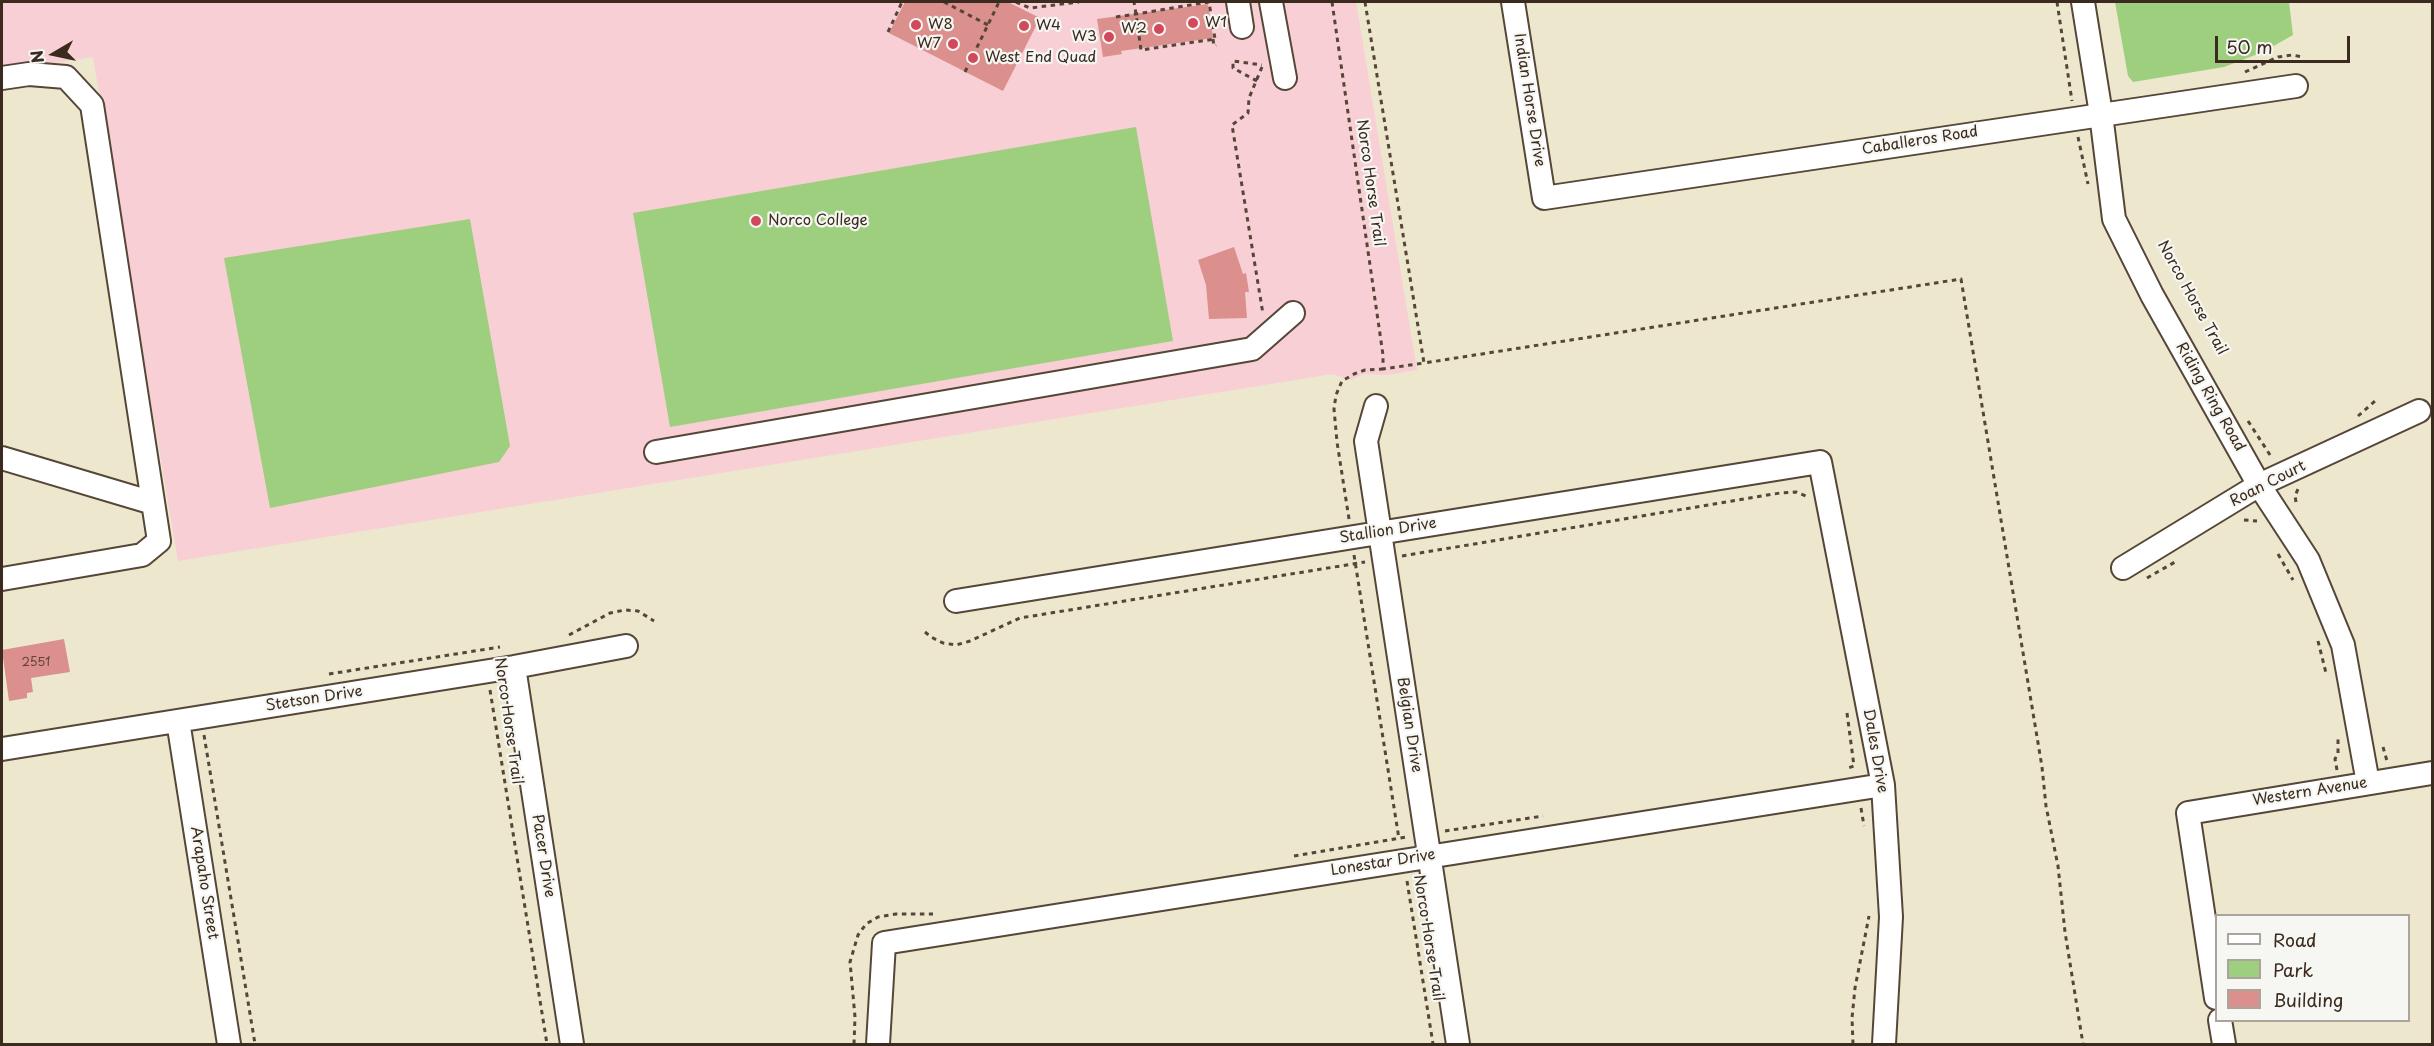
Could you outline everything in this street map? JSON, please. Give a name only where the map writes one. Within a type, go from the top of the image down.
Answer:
[{"type":"street","points":[[1238,2],[1242,27]]},
{"type":"street","points":[[1271,2],[1285,78]]},
{"type":"street","name":"Indian Horse Drive","points":[[1514,2],[1544,198]]},
{"type":"street","name":"Riding Ring Road","points":[[2083,2],[2101,114],[2114,219],[2152,295],[2259,485],[2308,560],[2343,645],[2368,783]]},
{"type":"street","points":[[2,78],[29,74],[66,77],[92,105],[159,541],[142,555],[2,579]]},
{"type":"street","name":"Caballeros Road","points":[[1544,198],[2296,86]]},
{"type":"street","points":[[656,452],[1252,349],[1293,313]]},
{"type":"street","name":"Belgian Drive","points":[[1376,406],[1366,441],[1458,1044]]},
{"type":"street","name":"Roan Court","points":[[2132,574],[2259,485],[2419,411]]},
{"type":"street","points":[[2,458],[153,503]]},
{"type":"street","name":"Stallion Drive","points":[[956,601],[1820,462]]},
{"type":"street","name":"Dales Drive","points":[[1820,462],[1883,785],[1891,916],[1884,1044]]},
{"type":"street","name":"Stetson Drive","points":[[2,749],[201,718],[511,656],[626,646]]},
{"type":"street","name":"Pacer Drive","points":[[511,656],[572,1044]]},
{"type":"street","name":"Arapaho Street","points":[[178,721],[229,1044]]},
{"type":"street","name":"Western Avenue","points":[[2215,985],[2188,813],[2433,772]]},
{"type":"street","name":"Lonestar Drive","points":[[878,1044],[884,943],[1428,855],[1883,785]]},
{"type":"street","points":[[2220,1022],[2224,1044]]},
{"type":"path","points":[[888,32],[902,2]]},
{"type":"path","points":[[944,2],[988,25]]},
{"type":"path","points":[[965,72],[999,2]]},
{"type":"path","points":[[1016,2],[1030,8],[1079,2]]},
{"type":"path","points":[[1134,2],[1141,50],[1213,39]]},
{"type":"path","points":[[1116,18],[1209,2],[1214,46],[1216,45]]},
{"type":"path","name":"Norco Horse Trail","points":[[1332,2],[1383,355],[1383,369]]},
{"type":"path","points":[[1257,81],[1233,68],[1233,61],[1262,67],[1257,81],[1249,98],[1248,113],[1232,125],[1267,337]]},
{"type":"path","name":"Norco Horse Trail","points":[[1424,363],[1365,370],[1353,374],[1342,381],[1336,395],[1334,409],[1350,537],[1433,1044]]},
{"type":"path","points":[[2351,422],[2375,401]]},
{"type":"path","points":[[2244,414],[2269,457],[2276,460]]},
{"type":"path","points":[[2241,521],[2256,519],[2260,525]]},
{"type":"path","points":[[2275,548],[2295,585]]},
{"type":"path","points":[[2132,574],[2152,577],[2178,559]]},
{"type":"path","points":[[566,637],[610,613],[625,610],[639,611],[654,621]]},
{"type":"path","points":[[2316,634],[2327,677]]},
{"type":"path","name":"Norco Horse Trail","points":[[324,675],[511,656]]},
{"type":"path","name":"Norco Horse Trail","points":[[487,660],[548,1044]]},
{"type":"path","points":[[201,718],[255,1044]]},
{"type":"path","points":[[2338,730],[2338,753],[2335,759],[2340,788]]},
{"type":"path","points":[[1858,788],[1865,833]]},
{"type":"path","points":[[1853,1044],[1852,1018],[1855,988],[1869,909]]},
{"type":"shaded area","name":"Norco College","points":[[2,2],[1356,2],[1417,370],[1387,375],[1364,374],[1351,380],[1332,374],[178,561],[93,57],[2,71]]},
{"type":"green space","points":[[2115,2],[2289,2],[2293,35],[2263,52],[2224,67],[2133,82],[2128,76]]},
{"type":"green space","points":[[1136,127],[1173,341],[670,427],[633,213]]},
{"type":"green space","points":[[470,219],[510,446],[499,462],[270,508],[224,258]]},
{"type":"building","points":[[905,2],[1008,2],[1040,18],[1003,91],[889,33]]},
{"type":"building","points":[[1208,4],[1213,38],[1121,51],[1122,54],[1103,57],[1097,19]]},
{"type":"building","points":[[1234,247],[1243,274],[1246,273],[1249,292],[1245,292],[1247,318],[1209,319],[1206,285],[1198,260]]},
{"type":"building","points":[[64,639],[70,672],[31,678],[33,692],[27,693],[27,698],[9,701],[2,650]]},
{"type":"place","name":"W1","points":[[1193,23]]},
{"type":"place","name":"W8","points":[[916,25]]},
{"type":"place","name":"W4","points":[[1024,26]]},
{"type":"place","name":"W2","points":[[1159,29]]},
{"type":"place","name":"W3","points":[[1109,37]]},
{"type":"place","name":"W7","points":[[953,44]]},
{"type":"place","name":"West End Quad","points":[[973,58]]},
{"type":"place","name":"Norco College","points":[[756,221]]}]
